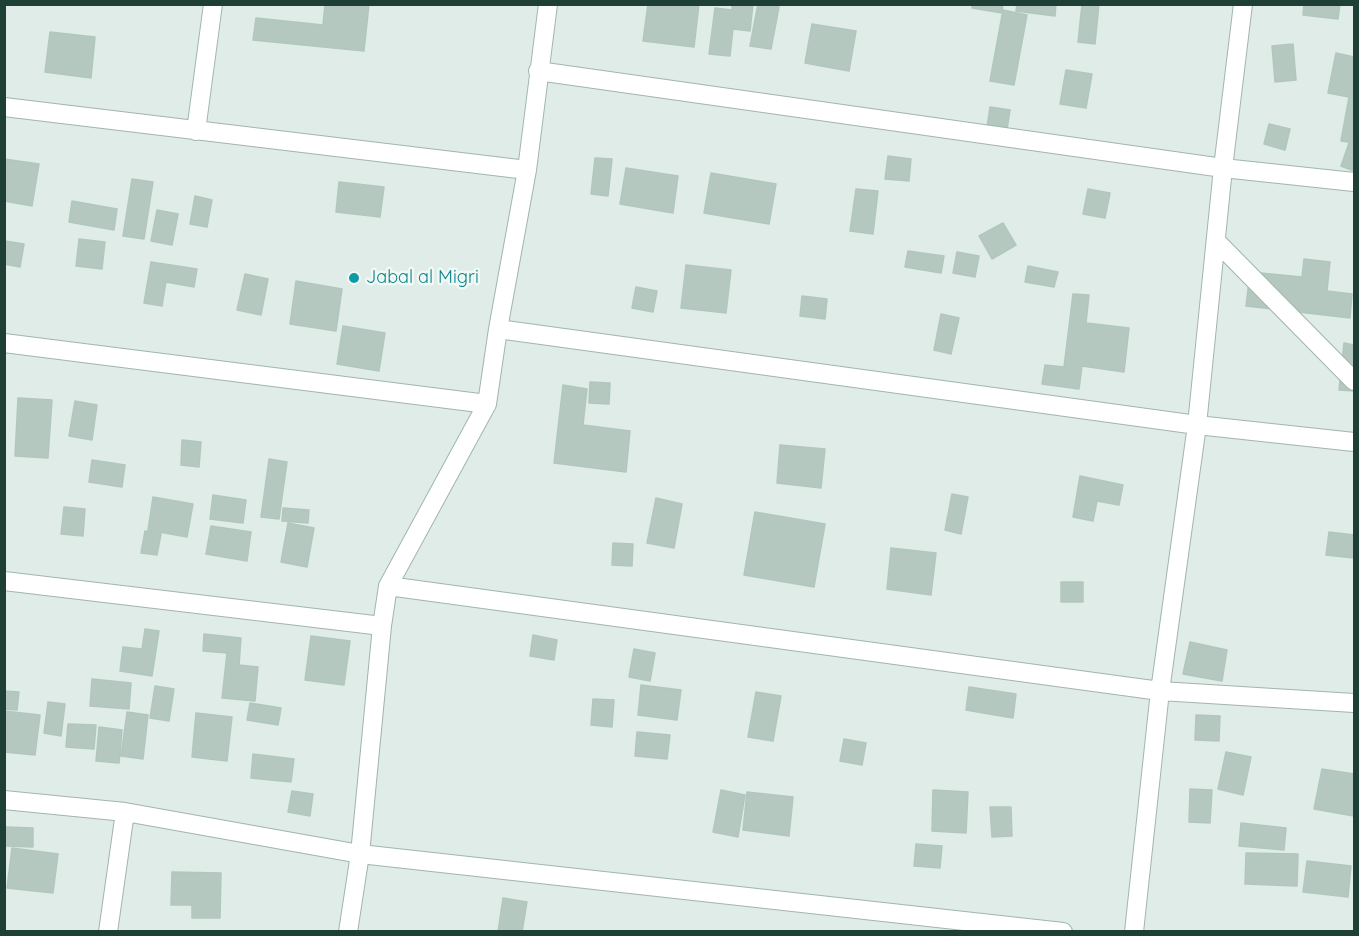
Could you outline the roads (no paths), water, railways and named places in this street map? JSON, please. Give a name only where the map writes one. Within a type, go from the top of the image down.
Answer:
[{"type":"street","points":[[196,131],[213,4]]},
{"type":"street","points":[[348,932],[360,854],[382,626],[388,586],[487,404],[527,170],[548,4]]},
{"type":"street","points":[[1134,932],[1160,691],[1197,426],[1223,168],[1243,4]]},
{"type":"street","points":[[538,71],[1223,168],[1354,182]]},
{"type":"street","points":[[4,107],[527,170]]},
{"type":"street","points":[[1216,241],[1354,381]]},
{"type":"street","points":[[498,329],[1197,426],[1354,442]]},
{"type":"street","points":[[4,343],[487,404]]},
{"type":"street","points":[[4,581],[382,626]]},
{"type":"street","points":[[388,586],[1160,691],[1354,703]]},
{"type":"street","points":[[4,800],[125,812],[360,854],[1063,932]]},
{"type":"street","points":[[108,932],[125,812]]},
{"type":"place","name":"Jabal al Migri","points":[[354,278]]}]
